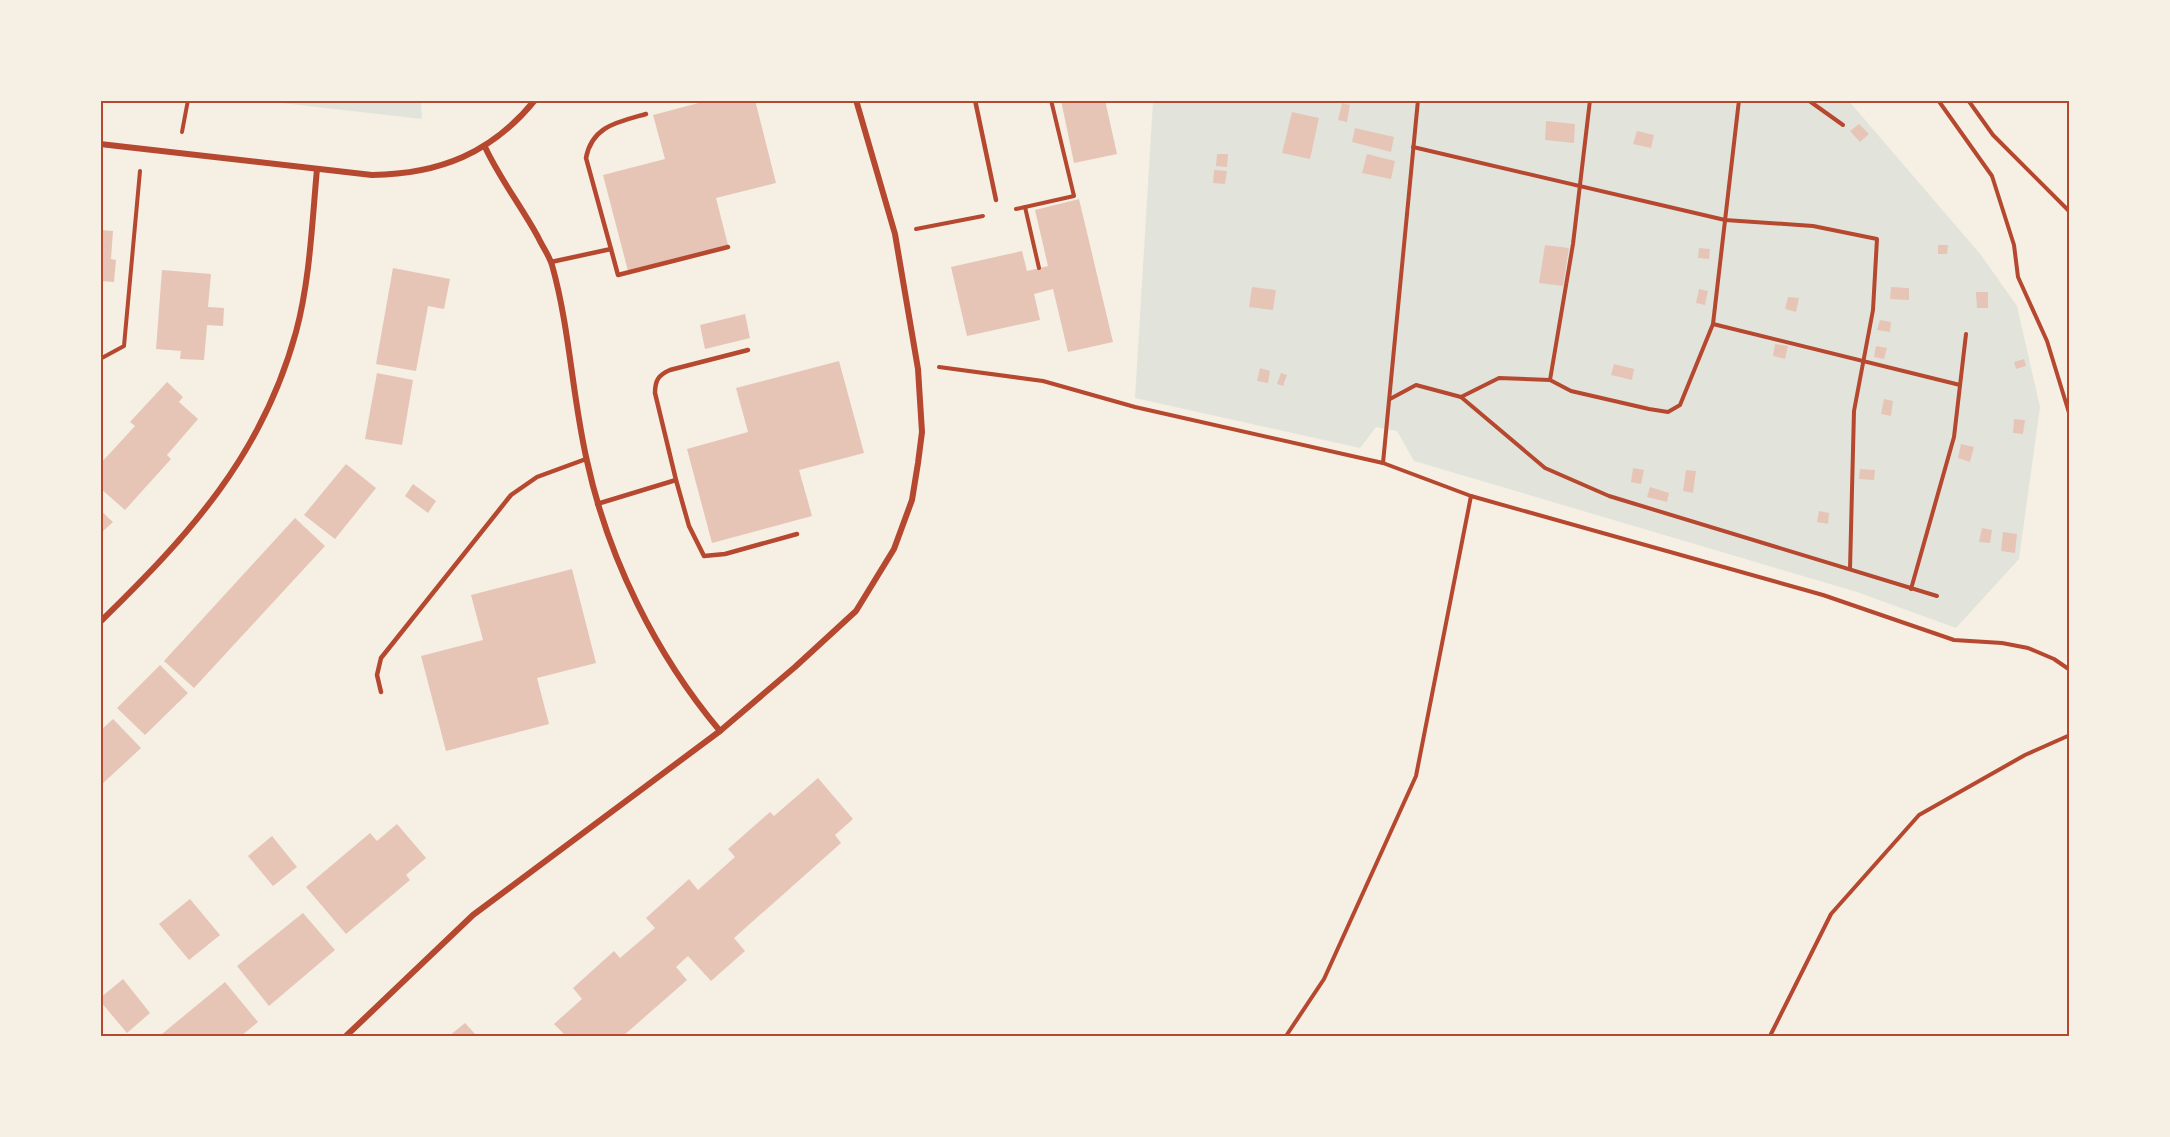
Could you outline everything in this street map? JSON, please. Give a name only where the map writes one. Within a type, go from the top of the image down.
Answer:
[{"type":"street","points":[[100,144],[142,147],[317,170],[401,175],[435,169],[485,147],[515,125],[536,100]]},
{"type":"street","points":[[346,1036],[473,915],[720,731],[795,667],[856,611],[894,549],[912,500],[918,463],[922,432],[918,369],[895,234],[856,100]]},
{"type":"street","points":[[485,147],[497,172],[522,208],[551,262],[586,459],[597,504],[618,560],[651,629],[678,677],[720,731]]},
{"type":"street","points":[[100,622],[148,575],[214,499],[251,444],[268,409],[296,330],[317,170]]},
{"type":"lane","points":[[975,100],[996,200]]},
{"type":"lane","points":[[646,114],[612,123],[600,130],[588,148],[586,158],[618,275],[728,247]]},
{"type":"lane","points":[[551,262],[611,249]]},
{"type":"lane","points":[[748,350],[670,370],[656,380],[655,393],[676,480],[689,526],[704,556],[725,555],[797,534]]},
{"type":"lane","points":[[381,692],[377,675],[381,658],[512,495],[537,477],[586,459]]},
{"type":"lane","points":[[597,504],[676,480]]},
{"type":"path","points":[[179,152],[188,100]]},
{"type":"path","points":[[1383,463],[1418,100]]},
{"type":"path","points":[[1550,380],[1573,244],[1590,100]]},
{"type":"path","points":[[1461,397],[1499,378],[1550,380],[1571,391],[1668,412],[1680,405],[1713,324],[1739,100]]},
{"type":"path","points":[[1808,100],[1843,125]]},
{"type":"path","points":[[1938,100],[1992,176],[2014,245],[2018,278],[2047,341],[2070,416]]},
{"type":"path","points":[[1968,100],[1993,135],[2070,212]]},
{"type":"path","points":[[100,359],[124,346],[142,147]]},
{"type":"path","points":[[1413,147],[1725,220],[1814,226],[1877,239],[1874,310],[1866,362],[1854,411],[1850,569]]},
{"type":"path","points":[[1024,207],[1039,268]]},
{"type":"path","points":[[1713,324],[1960,385]]},
{"type":"path","points":[[1911,589],[1954,437],[1966,334]]},
{"type":"path","points":[[918,369],[941,367],[1043,381],[1135,407],[1383,463],[1471,496],[1823,595],[1954,640],[2002,643],[2028,648],[2054,659],[2070,670]]},
{"type":"path","points":[[1390,399],[1416,385],[1461,397],[1545,468],[1609,496],[1937,596]]},
{"type":"path","points":[[1286,1036],[1324,979],[1416,776],[1471,496]]},
{"type":"path","points":[[1770,1036],[1831,914],[1919,815],[2025,755],[2070,735]]},
{"type":"shaded area","points":[[1848,100],[1981,255],[2017,306],[2040,407],[2019,559],[1956,628],[1857,592],[1414,461],[1397,431],[1376,427],[1360,448],[1135,398],[1153,101]]},
{"type":"shaded area","points":[[264,101],[421,101],[422,119]]},
{"type":"building","points":[[710,100],[755,100],[776,183],[716,198],[728,245],[628,271],[603,175],[665,159],[653,115]]},
{"type":"building","points":[[1061,100],[1105,100],[1117,154],[1074,163]]},
{"type":"building","points":[[1342,103],[1350,105],[1347,122],[1338,120]]},
{"type":"building","points":[[1292,112],[1319,118],[1310,159],[1282,153]]},
{"type":"building","points":[[1546,121],[1575,124],[1574,143],[1545,140]]},
{"type":"building","points":[[1859,124],[1869,134],[1860,142],[1850,131]]},
{"type":"building","points":[[1355,128],[1394,137],[1391,152],[1352,142]]},
{"type":"building","points":[[1637,131],[1654,135],[1651,148],[1633,144]]},
{"type":"building","points":[[1217,154],[1228,154],[1227,167],[1216,166]]},
{"type":"building","points":[[1367,154],[1395,161],[1391,179],[1362,173]]},
{"type":"building","points":[[1214,170],[1227,171],[1225,184],[1213,183]]},
{"type":"building","points":[[1079,199],[1113,342],[1068,352],[1053,289],[1034,294],[1040,320],[967,336],[951,267],[1022,251],[1027,271],[1048,266],[1035,210]]},
{"type":"building","points":[[100,230],[113,231],[111,259],[116,260],[114,282],[100,281]]},
{"type":"building","points":[[1545,245],[1569,248],[1563,286],[1539,283]]},
{"type":"building","points":[[1938,245],[1948,245],[1947,254],[1938,254]]},
{"type":"building","points":[[1699,248],[1710,249],[1709,259],[1698,258]]},
{"type":"building","points":[[393,268],[450,279],[444,309],[428,306],[416,371],[376,364]]},
{"type":"building","points":[[162,270],[211,274],[208,307],[224,308],[223,326],[207,325],[204,360],[180,359],[181,351],[156,349]]},
{"type":"building","points":[[1252,287],[1276,290],[1273,310],[1249,307]]},
{"type":"building","points":[[1891,287],[1909,288],[1909,300],[1890,299]]},
{"type":"building","points":[[1699,289],[1708,291],[1705,305],[1696,303]]},
{"type":"building","points":[[1976,292],[1988,292],[1988,308],[1977,308]]},
{"type":"building","points":[[1788,297],[1799,298],[1796,312],[1785,309]]},
{"type":"building","points":[[745,314],[750,338],[705,349],[700,325]]},
{"type":"building","points":[[1880,320],[1891,322],[1890,332],[1877,330]]},
{"type":"building","points":[[1775,344],[1788,346],[1785,359],[1773,356]]},
{"type":"building","points":[[1876,346],[1887,348],[1884,359],[1874,357]]},
{"type":"building","points":[[2024,359],[2026,366],[2016,369],[2014,362]]},
{"type":"building","points":[[839,361],[864,453],[799,470],[812,516],[712,543],[687,449],[748,432],[736,388]]},
{"type":"building","points":[[1614,364],[1634,369],[1632,380],[1611,375]]},
{"type":"building","points":[[1260,368],[1270,371],[1268,383],[1257,381]]},
{"type":"building","points":[[377,373],[413,380],[402,445],[365,439]]},
{"type":"building","points":[[1281,373],[1287,375],[1283,386],[1277,384]]},
{"type":"building","points":[[167,382],[183,397],[179,402],[198,419],[167,455],[171,459],[125,510],[100,488],[100,464],[135,426],[130,422]]},
{"type":"building","points":[[1884,399],[1893,401],[1891,416],[1881,414]]},
{"type":"building","points":[[2014,419],[2025,420],[2023,434],[2013,433]]},
{"type":"building","points":[[1961,444],[1974,447],[1970,462],[1958,458]]},
{"type":"building","points":[[346,464],[376,488],[335,539],[304,515]]},
{"type":"building","points":[[1633,468],[1644,470],[1641,484],[1631,482]]},
{"type":"building","points":[[1860,469],[1875,470],[1874,480],[1859,479]]},
{"type":"building","points":[[1686,470],[1696,471],[1693,493],[1683,491]]},
{"type":"building","points":[[413,484],[436,501],[428,513],[405,496]]},
{"type":"building","points":[[1650,487],[1669,493],[1667,502],[1647,497]]},
{"type":"building","points":[[100,510],[113,522],[100,534]]},
{"type":"building","points":[[1819,511],[1829,513],[1828,524],[1817,522]]},
{"type":"building","points":[[295,518],[325,546],[194,688],[164,661]]},
{"type":"building","points":[[1982,528],[1992,530],[1990,543],[1979,542]]},
{"type":"building","points":[[2003,532],[2017,534],[2015,553],[2001,551]]},
{"type":"building","points":[[572,569],[596,663],[537,678],[549,724],[446,751],[421,656],[483,640],[471,595]]},
{"type":"building","points":[[160,665],[188,693],[145,735],[117,708]]},
{"type":"building","points":[[113,719],[141,748],[100,786],[100,731]]},
{"type":"building","points":[[818,778],[853,819],[835,835],[841,843],[734,938],[745,951],[711,981],[688,956],[676,967],[687,980],[623,1036],[566,1036],[554,1024],[582,999],[573,988],[614,951],[620,958],[655,928],[646,918],[689,879],[698,890],[735,857],[728,849],[770,812],[774,816]]},
{"type":"building","points":[[397,824],[426,858],[406,875],[410,880],[346,934],[306,887],[370,833],[377,841]]},
{"type":"building","points":[[272,836],[297,867],[273,886],[248,856]]},
{"type":"building","points":[[190,899],[220,935],[189,960],[159,924]]},
{"type":"building","points":[[303,913],[335,950],[269,1006],[237,966]]},
{"type":"building","points":[[123,979],[150,1013],[127,1033],[100,1001],[100,998]]},
{"type":"building","points":[[225,982],[258,1022],[241,1036],[164,1036],[162,1034]]},
{"type":"building","points":[[465,1023],[477,1036],[449,1036]]}]
